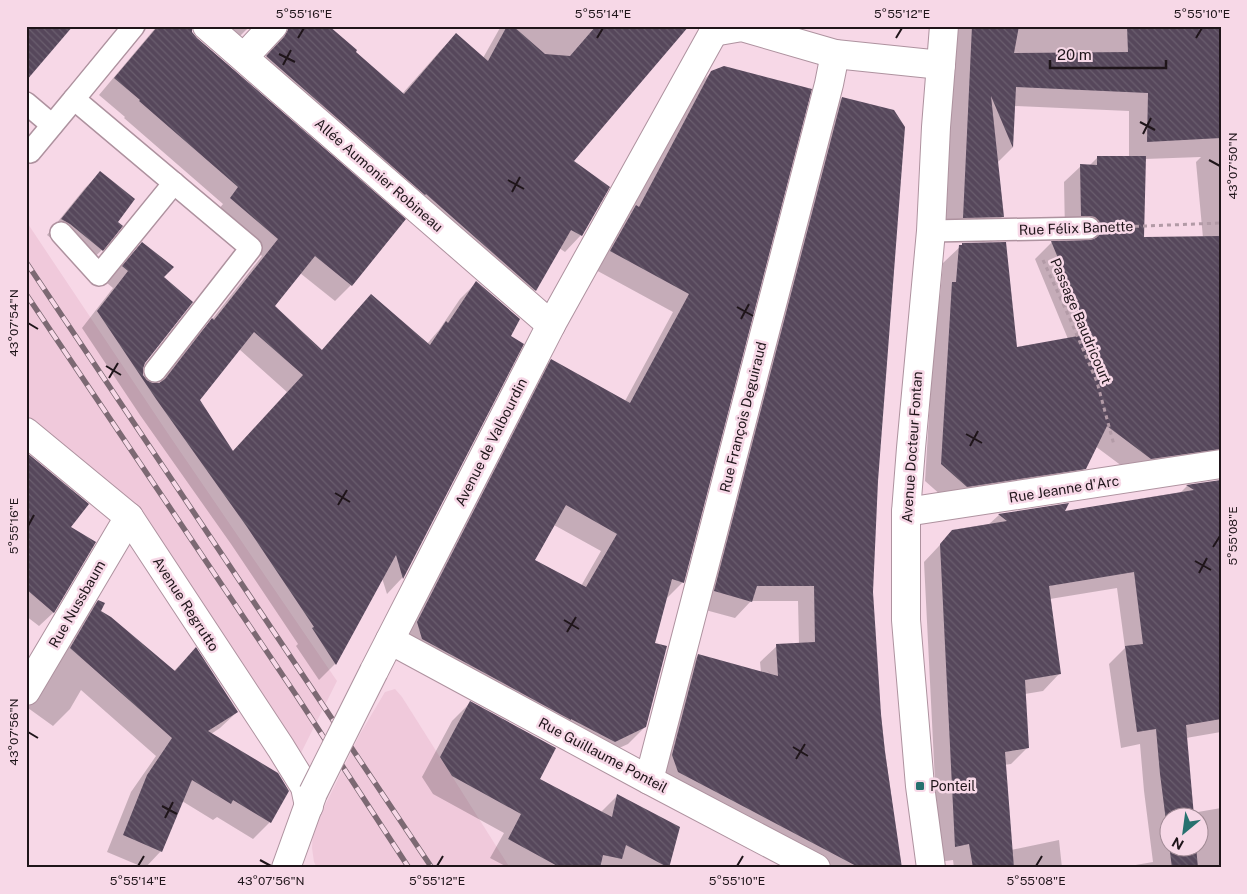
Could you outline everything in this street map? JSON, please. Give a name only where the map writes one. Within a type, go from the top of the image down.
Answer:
[{"type":"street","name":"Allée Aumonier Robineau","points":[[207,26],[551,325]]},
{"type":"street","points":[[244,57],[273,26]]},
{"type":"street","name":"Avenue Docteur Fontan","points":[[931,868],[920,786],[906,620],[906,512],[931,231],[944,26]]},
{"type":"street","points":[[715,29],[742,27],[835,54],[941,66]]},
{"type":"street","name":"Avenue de Valbourdin","points":[[286,868],[311,799],[374,671],[551,325],[715,29]]},
{"type":"street","name":"Rue François Deguiraud","points":[[650,780],[829,84],[835,54]]},
{"type":"street","name":"Avenue Regrutto","points":[[26,432],[128,517],[281,748],[311,799]]},
{"type":"street","name":"Rue Jeanne d'Arc","points":[[906,512],[1221,464]]},
{"type":"street","name":"Rue Nussbaum","points":[[26,691],[128,517]]},
{"type":"street","name":"Rue Guillaume Ponteil","points":[[390,640],[816,868]]},
{"type":"lane","points":[[30,152],[134,26]]},
{"type":"lane","points":[[74,99],[250,248],[155,371]]},
{"type":"lane","points":[[26,103],[52,125]]},
{"type":"lane","points":[[61,233],[99,275],[174,183]]},
{"type":"lane","name":"Rue Félix Banette","points":[[931,231],[1089,228]]},
{"type":"path","name":"Rue Félix Banette","points":[[1089,228],[1221,223]]},
{"type":"path","name":"Passage Baudricourt","points":[[1031,230],[1097,382],[1124,480]]},
{"type":"shaded area","points":[[26,221],[337,681],[301,753],[132,501],[26,416]]},
{"type":"shaded area","points":[[395,689],[402,697],[510,868],[317,868],[312,848],[313,830],[360,734],[385,692]]},
{"type":"building","points":[[26,26],[73,26],[26,81]]},
{"type":"building","points":[[158,26],[192,26],[192,32],[197,38],[406,219],[352,286],[315,256],[275,306],[322,350],[371,294],[430,345],[446,321],[448,323],[476,281],[520,319],[511,336],[524,344],[403,579],[396,555],[336,665],[312,628],[314,627],[247,527],[156,399],[97,311],[128,271],[122,266],[142,242],[174,267],[164,277],[193,302],[145,363],[143,375],[153,383],[159,383],[165,379],[212,318],[214,320],[278,239],[230,198],[238,187],[114,78]],"holes":[[[254,332],[303,375],[233,451],[200,400]]]},
{"type":"building","points":[[288,26],[329,26],[404,94],[456,33],[488,61],[507,26],[513,26],[545,54],[570,56],[596,26],[689,26],[574,161],[610,187],[582,236],[571,230],[536,291],[266,56],[284,37]]},
{"type":"building","points":[[972,26],[1019,26],[1014,53],[1128,52],[1127,26],[1221,26],[1221,138],[1147,142],[1148,93],[1016,87],[1013,148],[991,96],[1004,217],[963,218]]},
{"type":"building","points":[[724,66],[812,89],[684,583],[672,579],[655,643],[667,646],[646,727],[615,742],[422,639],[417,622],[551,359],[630,403],[689,294],[610,251],[636,205],[639,207],[711,71]],"holes":[[[566,505],[617,534],[586,587],[535,560]]]},
{"type":"building","points":[[842,97],[894,110],[905,127],[878,481],[873,592],[881,714],[902,868],[860,868],[678,772],[672,755],[698,654],[778,676],[776,644],[815,642],[814,586],[757,586],[752,602],[714,591]]},
{"type":"building","points":[[1097,156],[1146,156],[1144,237],[1221,236],[1221,449],[1151,459],[1107,426],[1086,469],[967,487],[941,464],[952,282],[956,282],[959,245],[962,245],[962,243],[1006,242],[1017,347],[1089,334],[1051,241],[1090,240],[1100,234],[1101,227],[1095,217],[1081,216],[1080,164],[1097,165]]},
{"type":"building","points":[[100,171],[135,199],[118,222],[123,226],[103,251],[61,219]]},
{"type":"building","points":[[26,452],[89,504],[71,527],[96,542],[54,613],[26,589]]},
{"type":"building","points":[[1221,480],[1221,719],[1186,725],[1193,806],[1164,806],[1156,729],[1137,732],[1125,646],[1143,644],[1134,572],[1049,586],[1061,674],[1025,680],[1029,748],[1005,752],[1014,868],[973,868],[969,844],[955,847],[940,544],[952,530],[1007,521],[998,514],[1069,503],[1065,511],[1194,490],[1186,485]]},
{"type":"building","points":[[98,600],[105,603],[101,611],[111,617],[175,671],[196,647],[238,712],[208,731],[278,773],[289,791],[271,823],[233,800],[231,804],[192,780],[162,852],[123,835],[147,775],[172,738],[70,648]]},
{"type":"building","points":[[470,701],[556,748],[540,779],[612,817],[617,794],[680,827],[669,868],[626,845],[622,859],[603,855],[600,868],[561,868],[508,839],[521,814],[452,776],[440,757]]},
{"type":"building","points":[[1170,856],[1197,856],[1198,868],[1172,868]]},
{"type":"railway","points":[[26,262],[432,868]]},
{"type":"railway","points":[[26,294],[296,695],[409,868]]},
{"type":"place","name":"Ponteil","points":[[920,786]]}]
